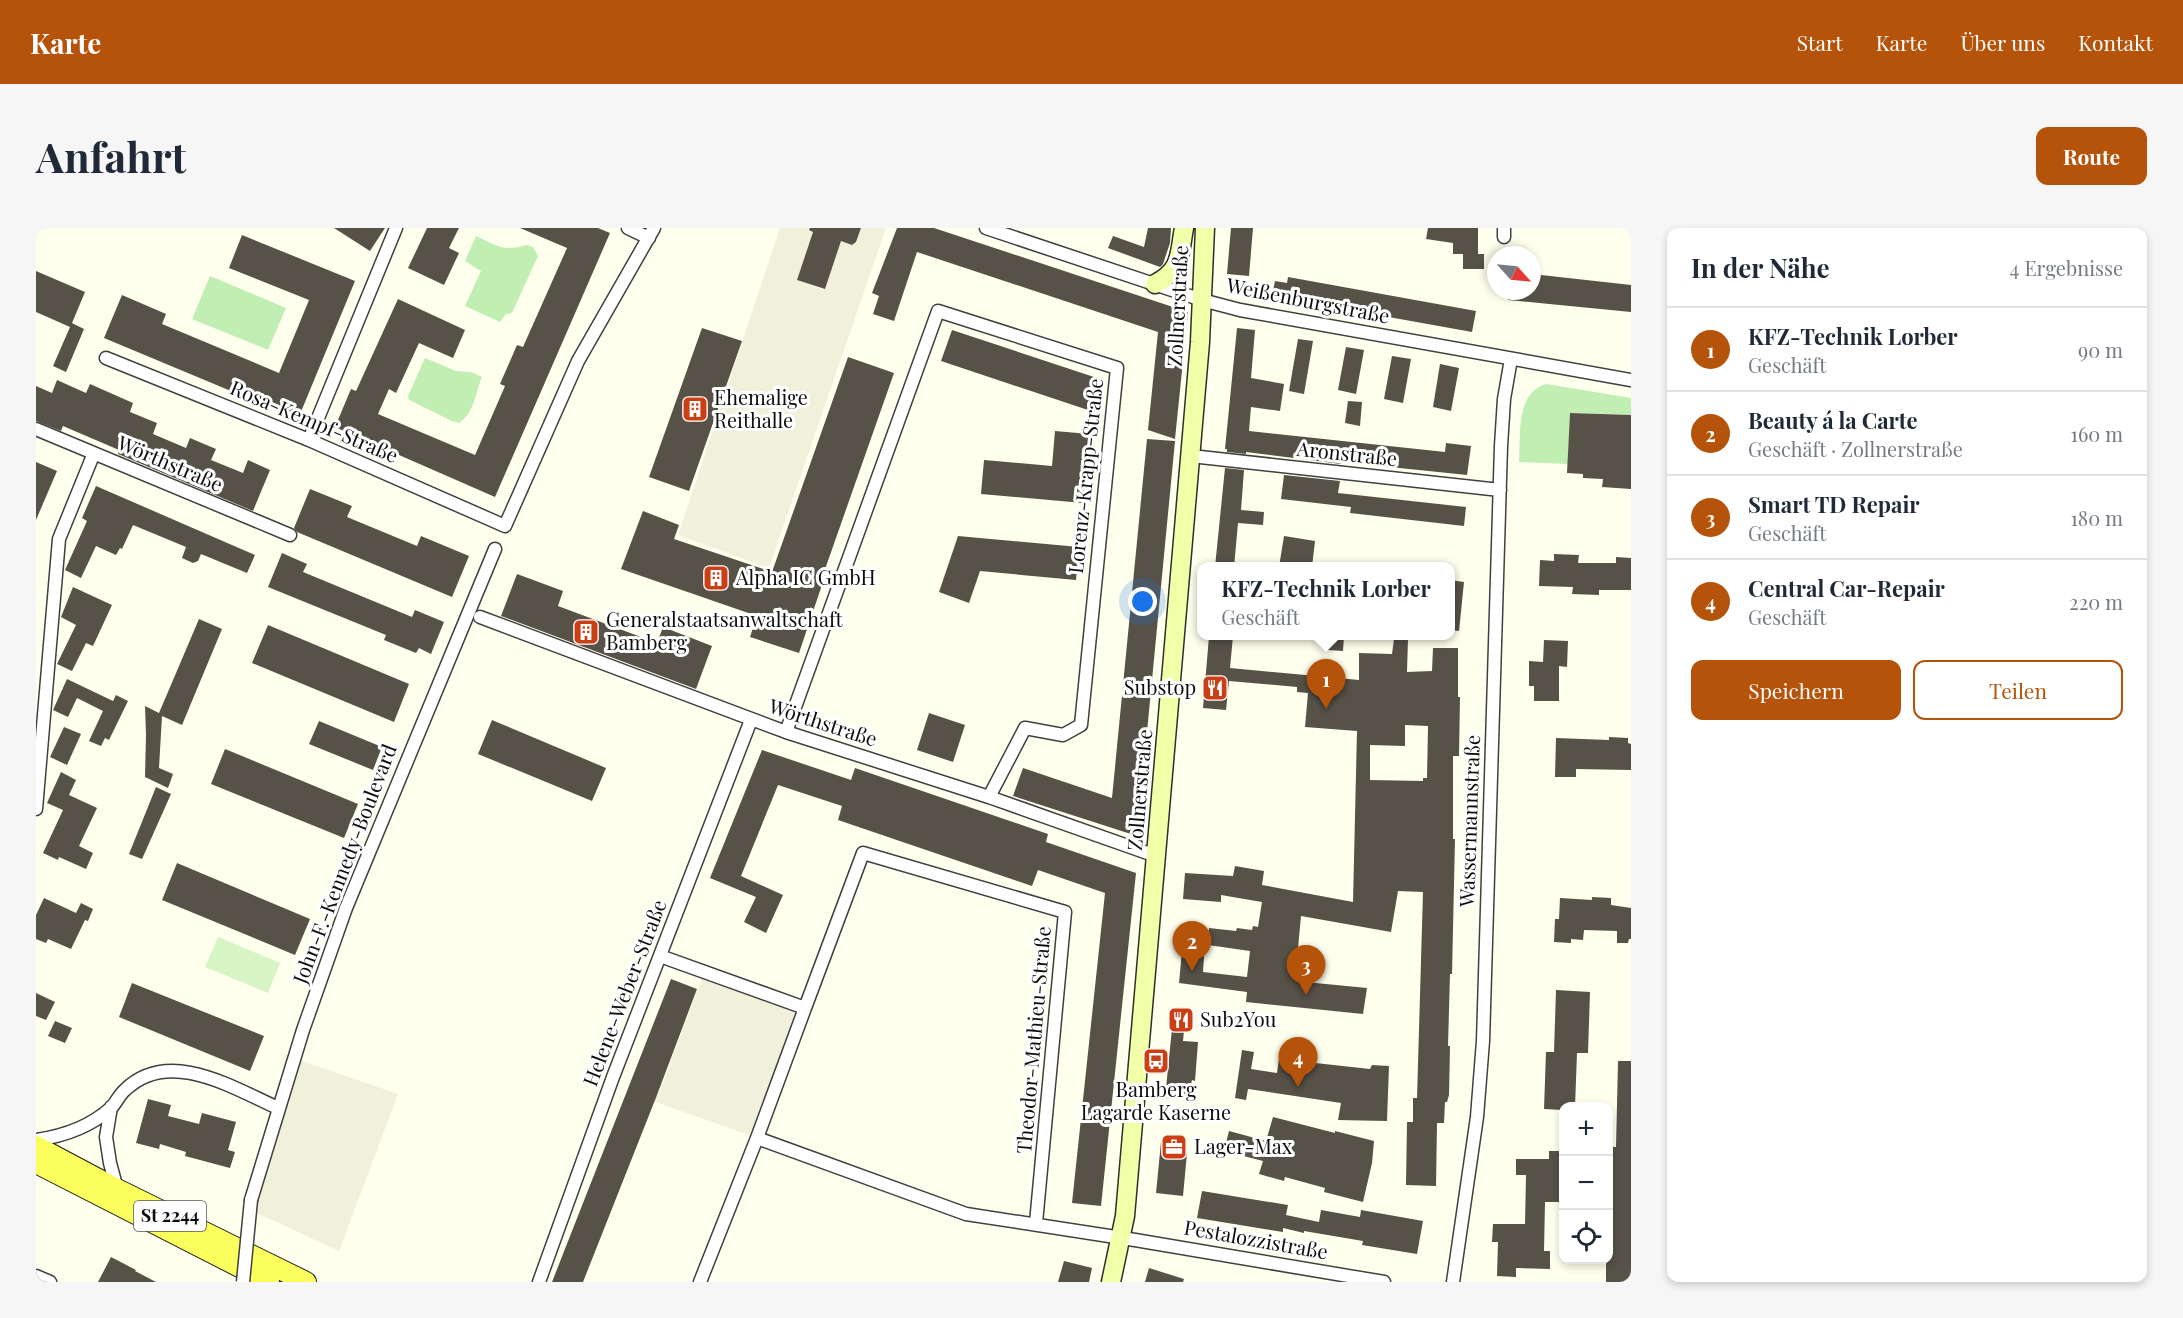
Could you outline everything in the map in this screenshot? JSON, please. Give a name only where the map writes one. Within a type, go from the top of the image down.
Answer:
[{"type":"main road","name":"St 2244","points":[[36,1146],[117,1189],[306,1282]]},
{"type":"main road","name":"St 2244","points":[[36,1163],[269,1282]]},
{"type":"street","points":[[309,440],[396,228]]},
{"type":"street","points":[[628,228],[652,233]]},
{"type":"street","name":"Weißenburgstraße","points":[[986,228],[1203,300],[1240,310],[1631,380]]},
{"type":"street","points":[[1155,284],[1168,278],[1175,267],[1184,228]]},
{"type":"street","name":"Zollnerstraße","points":[[1111,1282],[1125,1216],[1191,456],[1203,300],[1205,228]]},
{"type":"street","name":"Rosa-Kempf-Straße","points":[[106,358],[309,440],[505,526],[578,361],[652,233]]},
{"type":"street","name":"Lorenz-Krapp-Straße","points":[[786,732],[938,311],[1106,364],[1117,368],[1081,725],[1063,735],[1025,728],[988,797]]},
{"type":"street","name":"Wassermannstraße","points":[[1453,1282],[1477,1117],[1483,1041],[1500,490],[1504,399],[1511,359]]},
{"type":"street","name":"Wörthstraße","points":[[36,429],[290,535]]},
{"type":"street","points":[[36,809],[59,539],[94,453]]},
{"type":"street","name":"Aronstraße","points":[[1191,456],[1500,490]]},
{"type":"street","name":"John-F.-Kennedy-Boulevard","points":[[243,1282],[251,1200],[278,1108],[328,956],[360,870],[495,549]]},
{"type":"street","name":"Wörthstraße","points":[[480,617],[751,720],[988,797],[1156,856]]},
{"type":"street","name":"Helene-Weber-Straße","points":[[539,1282],[660,956],[751,720]]},
{"type":"street","name":"Theodor-Mathieu-Straße","points":[[805,1008],[863,853],[1065,912],[1036,1223]]},
{"type":"street","points":[[660,956],[805,1008],[700,1282]]},
{"type":"street","points":[[36,1140],[60,1136],[86,1126],[111,1107],[125,1089],[153,1072],[177,1070],[204,1075],[278,1108]]},
{"type":"street","points":[[111,1107],[106,1137],[117,1189]]},
{"type":"street","name":"Pestalozzistraße","points":[[757,1138],[966,1214],[1036,1223],[1384,1282]]},
{"type":"street","points":[[36,1276],[50,1282]]},
{"type":"green space","points":[[476,236],[506,248],[527,245],[533,247],[538,256],[512,313],[506,314],[500,322],[465,306],[481,271],[465,261]]},
{"type":"green space","points":[[210,276],[286,308],[268,350],[192,319]]},
{"type":"green space","points":[[425,358],[456,371],[471,372],[482,377],[471,408],[459,423],[409,400],[408,396]]},
{"type":"green space","points":[[1546,384],[1631,398],[1631,415],[1570,413],[1568,464],[1519,462],[1520,428],[1524,406],[1536,389]]},
{"type":"green space","points":[[218,937],[280,963],[268,993],[205,967]]},
{"type":"shaded area","points":[[780,228],[815,228],[797,280],[824,290],[841,241],[852,245],[856,243],[861,228],[886,228],[769,568],[678,535]]},
{"type":"shaded area","points":[[704,973],[805,1008],[757,1138],[633,1094],[636,1088],[658,1096]]},
{"type":"shaded area","points":[[285,1055],[398,1094],[339,1251],[250,1210],[278,1108]]},
{"type":"building","points":[[334,228],[385,228],[370,251]]},
{"type":"building","points":[[427,228],[459,228],[449,248],[459,253],[444,285],[408,268]]},
{"type":"building","points":[[520,228],[598,228],[610,233],[495,497],[335,427],[351,389],[356,391],[398,299],[465,330],[453,358],[419,343],[396,393],[389,389],[378,414],[475,455],[505,386],[500,384],[517,345],[523,347],[567,248]]},
{"type":"building","points":[[810,228],[861,228],[856,242],[852,245],[841,241],[825,289],[797,280],[813,232],[809,230]]},
{"type":"building","points":[[897,228],[934,228],[1188,312],[1175,439],[1148,430],[1158,332],[917,252],[894,321],[873,314],[879,296],[872,293]]},
{"type":"building","points":[[1148,228],[1171,228],[1170,243],[1160,267],[1108,248],[1113,236],[1144,247]]},
{"type":"building","points":[[1231,228],[1253,228],[1249,276],[1227,274]]},
{"type":"building","points":[[1428,228],[1478,228],[1478,254],[1484,254],[1484,269],[1463,269],[1463,254],[1453,254],[1453,243],[1426,239]]},
{"type":"building","points":[[242,235],[355,281],[298,419],[104,338],[122,295],[166,314],[162,324],[279,373],[309,300],[229,268]]},
{"type":"building","points":[[36,271],[85,292],[72,323],[84,329],[66,372],[53,366],[70,327],[36,312]]},
{"type":"building","points":[[1541,275],[1631,285],[1631,312],[1508,300],[1541,300]]},
{"type":"building","points":[[1288,277],[1476,311],[1472,332],[1272,296],[1275,281],[1287,283]]},
{"type":"building","name":"Ehemalige Reithalle","points":[[702,328],[742,341],[689,491],[649,477]]},
{"type":"building","points":[[1237,328],[1255,330],[1251,378],[1284,384],[1280,411],[1251,407],[1249,431],[1445,452],[1446,443],[1471,446],[1467,475],[1342,462],[1341,464],[1246,452],[1246,454],[1227,452],[1225,449]]},
{"type":"building","points":[[952,330],[1094,377],[1091,411],[941,361]]},
{"type":"building","points":[[1298,339],[1313,341],[1304,394],[1289,391]]},
{"type":"building","points":[[1346,347],[1364,350],[1356,394],[1338,390]]},
{"type":"building","points":[[1392,356],[1411,359],[1403,403],[1384,399]]},
{"type":"building","points":[[848,357],[894,373],[823,575],[825,576],[799,653],[750,637],[757,616],[621,569],[643,511],[679,525],[674,539],[772,572]]},
{"type":"building","points":[[1440,364],[1459,368],[1451,411],[1433,407]]},
{"type":"building","points":[[57,380],[86,393],[90,384],[133,403],[130,412],[157,423],[153,434],[186,448],[190,438],[216,449],[211,460],[243,473],[248,460],[270,470],[253,511],[118,454],[119,450],[63,426],[61,431],[36,421],[36,386],[52,393]]},
{"type":"building","points":[[1348,401],[1362,402],[1360,426],[1345,423]]},
{"type":"building","points":[[1570,413],[1631,415],[1631,489],[1602,487],[1603,479],[1583,478],[1583,474],[1567,473]]},
{"type":"building","points":[[1055,431],[1089,434],[1083,503],[981,494],[984,460],[1052,466]]},
{"type":"building","points":[[1147,439],[1175,441],[1137,836],[1013,796],[1023,768],[1112,798]]},
{"type":"building","points":[[36,462],[57,471],[36,520]]},
{"type":"building","points":[[1225,468],[1244,470],[1241,510],[1264,512],[1263,525],[1238,523],[1234,562],[1216,562]]},
{"type":"building","points":[[1284,475],[1340,481],[1338,493],[1466,507],[1464,526],[1350,513],[1351,507],[1281,499]]},
{"type":"building","points":[[96,486],[255,555],[247,573],[201,554],[198,561],[193,563],[182,558],[186,547],[133,525],[122,549],[120,548],[116,555],[96,546],[81,578],[65,570],[87,521],[82,518]]},
{"type":"building","points":[[310,489],[352,506],[347,517],[417,546],[421,536],[469,556],[452,597],[297,532],[294,528]]},
{"type":"building","points":[[958,536],[1079,547],[1076,580],[980,571],[969,603],[939,592]]},
{"type":"building","points":[[1284,536],[1315,541],[1313,562],[1280,562]]},
{"type":"building","points":[[282,553],[307,564],[303,572],[412,617],[415,610],[444,622],[431,654],[419,648],[416,653],[384,640],[386,635],[268,587]]},
{"type":"building","points":[[1554,554],[1579,555],[1578,563],[1616,563],[1616,557],[1631,558],[1631,590],[1599,590],[1599,595],[1572,594],[1573,587],[1539,586],[1540,560],[1554,561]]},
{"type":"building","name":"Generalstaatsanwaltschaft Bamberg","points":[[517,574],[563,591],[558,606],[657,643],[663,627],[712,646],[696,689],[501,616]]},
{"type":"building","points":[[1455,581],[1464,582],[1459,631],[1455,631]]},
{"type":"building","points":[[73,587],[112,605],[93,646],[86,643],[72,671],[57,664],[76,625],[61,617]]},
{"type":"building","points":[[199,619],[222,629],[182,725],[162,716],[159,768],[173,774],[168,788],[145,777],[145,706],[159,713]]},
{"type":"building","points":[[268,625],[409,684],[394,722],[252,663]]},
{"type":"building","points":[[1209,640],[1233,640],[1230,668],[1359,680],[1359,653],[1392,654],[1394,640],[1408,640],[1407,672],[1432,671],[1433,648],[1458,648],[1459,756],[1453,756],[1453,839],[1455,839],[1448,1046],[1450,1046],[1449,1095],[1445,1102],[1444,1123],[1437,1123],[1436,1186],[1406,1185],[1407,1122],[1413,1122],[1413,1098],[1417,1098],[1423,892],[1398,891],[1391,932],[1301,916],[1295,981],[1367,988],[1363,1014],[1246,1002],[1247,992],[1179,983],[1183,940],[1205,942],[1203,972],[1247,977],[1250,951],[1208,945],[1209,928],[1252,930],[1253,926],[1258,927],[1262,902],[1221,895],[1221,902],[1183,899],[1185,873],[1233,876],[1235,866],[1264,871],[1262,885],[1353,902],[1357,731],[1305,727],[1308,693],[1297,692],[1297,687],[1229,681],[1226,710],[1203,708]],"holes":[[[1405,725],[1428,726],[1427,778],[1423,778],[1423,781],[1370,780],[1370,745],[1405,746]]]},
{"type":"building","points":[[1329,640],[1344,640],[1343,651],[1328,650]]},
{"type":"building","points":[[1544,640],[1568,641],[1567,667],[1559,666],[1559,701],[1534,701],[1534,686],[1529,686],[1529,661],[1543,662]]},
{"type":"building","points":[[67,679],[113,701],[116,695],[128,701],[109,740],[105,738],[101,746],[89,741],[103,711],[77,698],[68,717],[53,710]]},
{"type":"building","points":[[929,713],[965,725],[953,762],[917,750]]},
{"type":"building","points":[[492,720],[606,768],[592,801],[478,754]]},
{"type":"building","points":[[319,721],[382,747],[373,770],[309,744]]},
{"type":"building","points":[[64,727],[81,734],[67,765],[50,757]]},
{"type":"building","points":[[1609,737],[1628,738],[1628,743],[1631,744],[1631,770],[1576,769],[1576,777],[1555,777],[1556,738],[1609,740]]},
{"type":"building","points":[[225,749],[358,804],[344,838],[211,784]]},
{"type":"building","points":[[762,750],[851,780],[855,768],[1048,834],[1046,842],[1136,873],[1101,1206],[1072,1203],[1105,893],[1038,870],[1032,886],[838,820],[842,806],[778,785],[741,876],[783,895],[766,933],[744,922],[756,897],[710,878]]},
{"type":"building","points":[[61,772],[76,780],[69,795],[97,808],[79,846],[93,853],[86,869],[59,857],[58,860],[43,853],[63,810],[47,803]]},
{"type":"building","points":[[156,787],[171,794],[142,859],[129,854]]},
{"type":"building","points":[[177,863],[310,919],[295,955],[162,900]]},
{"type":"building","points":[[1592,897],[1611,898],[1611,905],[1631,908],[1631,939],[1628,943],[1617,943],[1617,931],[1584,930],[1583,940],[1571,939],[1571,943],[1554,942],[1555,919],[1559,919],[1560,898],[1592,900]]},
{"type":"building","points":[[44,898],[76,913],[81,903],[93,909],[71,949],[48,939],[46,943],[36,939],[36,915]]},
{"type":"building","points":[[671,979],[697,989],[657,1095],[583,1282],[552,1282]]},
{"type":"building","points":[[132,983],[264,1036],[250,1071],[119,1017]]},
{"type":"building","points":[[1556,990],[1590,992],[1588,1053],[1577,1053],[1575,1102],[1559,1102],[1559,1110],[1544,1109],[1546,1052],[1554,1052]]},
{"type":"building","points":[[36,993],[55,1002],[46,1020],[36,1016]]},
{"type":"building","points":[[1174,1009],[1186,1010],[1183,1041],[1198,1042],[1195,1081],[1192,1080],[1188,1100],[1165,1098]]},
{"type":"building","points":[[55,1021],[72,1028],[65,1043],[48,1036]]},
{"type":"building","points":[[1242,1050],[1254,1052],[1251,1069],[1277,1073],[1279,1059],[1370,1069],[1372,1065],[1389,1066],[1387,1121],[1338,1120],[1341,1103],[1248,1089],[1246,1100],[1235,1098]]},
{"type":"building","points":[[1618,1061],[1631,1061],[1631,1282],[1606,1282],[1606,1264],[1613,1264],[1613,1147],[1616,1147]]},
{"type":"building","points":[[148,1099],[171,1105],[168,1116],[199,1124],[202,1113],[236,1122],[228,1150],[235,1152],[230,1168],[185,1156],[186,1152],[160,1144],[159,1149],[136,1143]]},
{"type":"building","points":[[1273,1117],[1374,1141],[1372,1163],[1363,1202],[1324,1192],[1325,1188],[1285,1177],[1284,1181],[1259,1174],[1263,1161],[1224,1151],[1229,1131],[1266,1141]]},
{"type":"building","points":[[1161,1142],[1179,1144],[1178,1152],[1187,1153],[1183,1196],[1156,1193]]},
{"type":"building","points":[[1549,1151],[1559,1151],[1559,1202],[1545,1202],[1544,1251],[1550,1251],[1550,1269],[1516,1268],[1516,1277],[1497,1276],[1498,1242],[1492,1242],[1493,1224],[1525,1224],[1526,1175],[1516,1175],[1516,1159],[1549,1159]]},
{"type":"building","points":[[1202,1191],[1288,1205],[1286,1215],[1319,1222],[1321,1210],[1360,1217],[1361,1210],[1423,1221],[1417,1254],[1362,1245],[1363,1241],[1304,1231],[1304,1233],[1283,1228],[1283,1232],[1197,1218]]},
{"type":"building","points":[[111,1257],[136,1270],[156,1282],[98,1282]]},
{"type":"building","points":[[1064,1261],[1092,1268],[1089,1282],[1058,1282]]},
{"type":"building","points":[[1149,1268],[1184,1279],[1183,1282],[1145,1282]]},
{"type":"place","name":"Ehemalige Reithalle","points":[[695,409]]},
{"type":"place","name":"Alpha IC GmbH","points":[[716,578]]},
{"type":"place","name":"Generalstaatsanwaltschaft Bamberg","points":[[586,632]]},
{"type":"place","name":"Substop","points":[[1215,688]]},
{"type":"place","name":"KFZ-Technik Lorber","points":[[1326,709]]},
{"type":"place","name":"Beauty á la Carte","points":[[1192,971]]},
{"type":"place","name":"Smart TD Repair","points":[[1306,995]]},
{"type":"place","name":"Sub2You","points":[[1181,1020]]},
{"type":"place","name":"Bamberg Lagarde Kaserne","points":[[1156,1061]]},
{"type":"place","name":"Central Car-Repair","points":[[1298,1087]]},
{"type":"place","name":"Lager-Max","points":[[1174,1147]]}]
